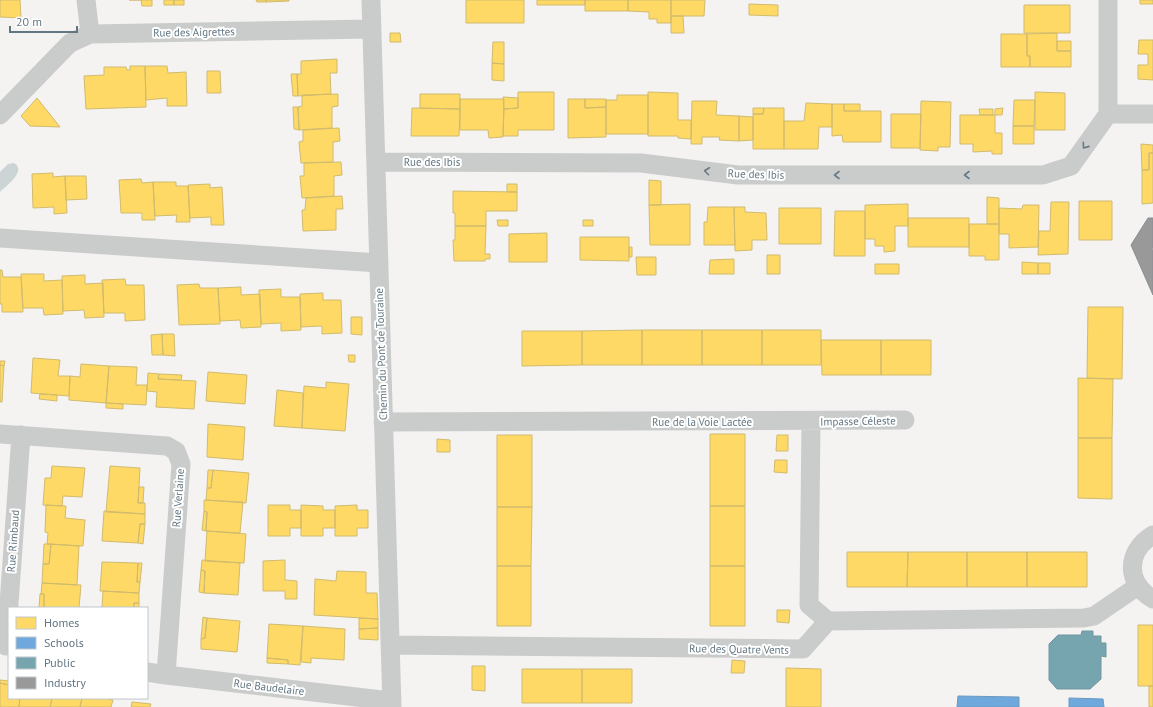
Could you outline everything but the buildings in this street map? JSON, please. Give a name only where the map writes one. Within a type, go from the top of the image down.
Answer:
[{"type":"street","points":[[86,0],[90,34]]},
{"type":"street","name":"Chemin du Pont de Touraine","points":[[371,0],[392,703]]},
{"type":"street","points":[[1108,0],[1108,114],[1153,114]]},
{"type":"street","name":"Rue des Aigrettes","points":[[0,115],[70,43],[90,34],[372,30]]},
{"type":"street","name":"Rue des Ibis","points":[[376,162],[641,162],[738,175],[1043,175],[1071,166],[1108,114]]},
{"type":"street","points":[[0,238],[379,263]]},
{"type":"street","name":"Impasse Céleste","points":[[810,421],[905,420]]},
{"type":"street","points":[[810,421],[809,605],[828,621],[1084,618],[1094,616],[1138,586]]},
{"type":"street","name":"Rue de la Voie Lactée","points":[[384,422],[810,421]]},
{"type":"street","name":"Rue Verlaine","points":[[0,434],[167,446],[176,451],[181,464],[166,675]]},
{"type":"street","name":"Rue Rimbaud","points":[[8,607],[22,435]]},
{"type":"street","points":[[1153,535],[1138,547],[1134,556],[1133,571],[1138,586],[1144,593],[1153,599]]},
{"type":"street","name":"Rue Rimbaud","points":[[5,646],[8,609]]},
{"type":"street","name":"Rue des Quatre Vents","points":[[390,645],[803,649],[828,621]]},
{"type":"street","name":"Rue Baudelaire","points":[[148,672],[382,700],[392,703]]},
{"type":"shaded area","points":[[14,163],[17,166],[17,174],[0,192],[0,172],[8,164]]}]
